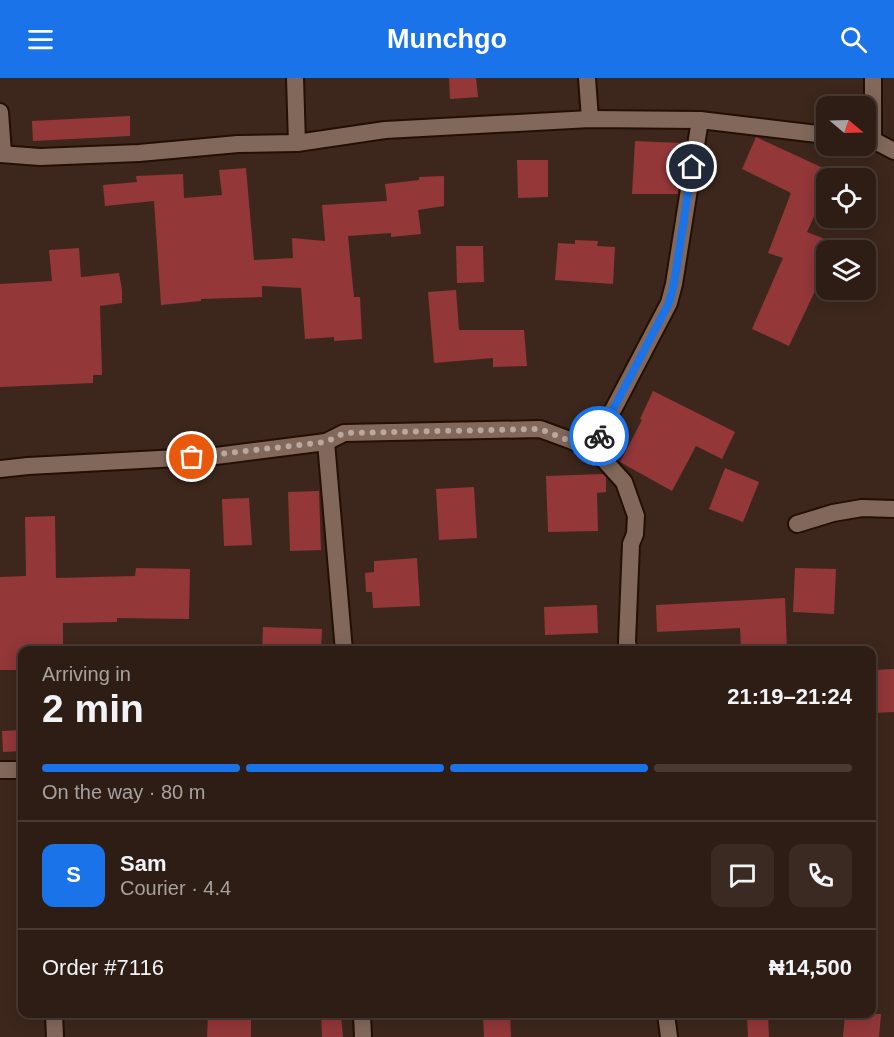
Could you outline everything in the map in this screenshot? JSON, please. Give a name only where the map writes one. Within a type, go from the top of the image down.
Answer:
[{"type":"street","points":[[295,78],[297,143]]},
{"type":"street","points":[[587,78],[590,119]]},
{"type":"street","points":[[872,96],[873,78]]},
{"type":"street","points":[[0,112],[2,153],[40,157],[139,153],[238,144],[297,143],[385,130],[590,119],[700,120],[816,134]]},
{"type":"street","points":[[592,450],[669,303],[700,120]]},
{"type":"street","points":[[876,143],[894,152]]},
{"type":"street","points":[[0,469],[216,456],[326,442],[344,433],[540,429],[592,450],[624,482],[636,516],[635,534],[631,544],[628,646]]},
{"type":"street","points":[[326,442],[344,646]]},
{"type":"street","points":[[797,524],[833,513],[861,508],[894,509]]},
{"type":"street","points":[[0,770],[18,770]]},
{"type":"street","points":[[54,1018],[55,1037]]},
{"type":"street","points":[[362,1018],[363,1037]]},
{"type":"street","points":[[667,1018],[669,1037]]},
{"type":"building","points":[[449,78],[476,78],[478,97],[450,99]]},
{"type":"building","points":[[130,116],[130,136],[33,141],[32,121]]},
{"type":"building","points":[[756,137],[823,168],[816,168],[816,212],[807,232],[827,240],[816,240],[816,289],[789,346],[752,329],[783,258],[768,253],[791,193],[742,169]]},
{"type":"building","points":[[635,141],[680,143],[678,194],[632,194]]},
{"type":"building","points":[[517,160],[548,160],[548,197],[518,198]]},
{"type":"building","points":[[246,168],[254,260],[293,258],[292,238],[325,241],[322,205],[387,201],[385,184],[419,180],[419,177],[444,176],[444,206],[418,210],[421,234],[391,237],[391,233],[348,236],[354,297],[360,297],[362,339],[334,341],[334,337],[305,339],[301,288],[262,286],[262,297],[201,299],[201,301],[161,305],[154,201],[105,206],[103,185],[137,182],[136,176],[183,174],[184,198],[222,195],[219,170]]},
{"type":"building","points":[[575,240],[598,241],[597,246],[615,247],[613,284],[555,280],[558,243],[575,244]]},
{"type":"building","points":[[456,246],[483,246],[484,282],[457,283]]},
{"type":"building","points":[[79,248],[81,277],[119,273],[122,303],[100,306],[102,375],[93,375],[93,383],[0,387],[0,284],[52,281],[49,250]]},
{"type":"building","points":[[456,290],[459,330],[524,330],[527,366],[493,367],[493,358],[434,363],[428,292]]},
{"type":"building","points":[[653,391],[735,432],[722,459],[696,446],[672,491],[620,462],[642,420],[640,419]]},
{"type":"building","points":[[725,468],[759,482],[743,522],[709,509]]},
{"type":"building","points":[[603,474],[606,477],[606,492],[597,493],[598,531],[548,532],[546,476]]},
{"type":"building","points":[[474,487],[477,538],[439,540],[436,489]]},
{"type":"building","points":[[319,491],[321,550],[290,551],[288,492]]},
{"type":"building","points":[[249,498],[252,545],[224,546],[222,499]]},
{"type":"building","points":[[55,516],[56,578],[135,576],[136,568],[190,569],[189,619],[117,618],[117,622],[63,623],[63,646],[18,646],[18,670],[0,670],[0,577],[26,576],[25,517]]},
{"type":"building","points":[[417,558],[420,606],[373,608],[372,592],[366,592],[365,573],[374,572],[374,561]]},
{"type":"building","points":[[795,568],[836,569],[834,614],[793,612]]},
{"type":"building","points":[[785,598],[787,646],[741,646],[740,628],[657,632],[656,605]]},
{"type":"building","points":[[597,605],[598,633],[545,635],[544,607]]},
{"type":"building","points":[[263,627],[322,629],[321,646],[262,646]]},
{"type":"building","points":[[894,669],[894,712],[876,713],[876,670]]},
{"type":"building","points":[[18,730],[18,751],[3,752],[2,731]]},
{"type":"building","points":[[876,1014],[881,1014],[879,1037],[843,1037],[845,1018],[876,1018]]},
{"type":"building","points":[[208,1018],[251,1018],[251,1037],[207,1037]]},
{"type":"building","points":[[321,1018],[341,1018],[343,1037],[322,1037]]},
{"type":"building","points":[[483,1018],[510,1018],[511,1037],[484,1037]]},
{"type":"building","points":[[747,1018],[768,1018],[769,1037],[748,1037]]},
{"type":"way so far","points":[[192,457],[326,442],[344,433],[540,429],[592,450],[599,436]]},
{"type":"route","points":[[599,436],[669,303],[692,167]]}]
